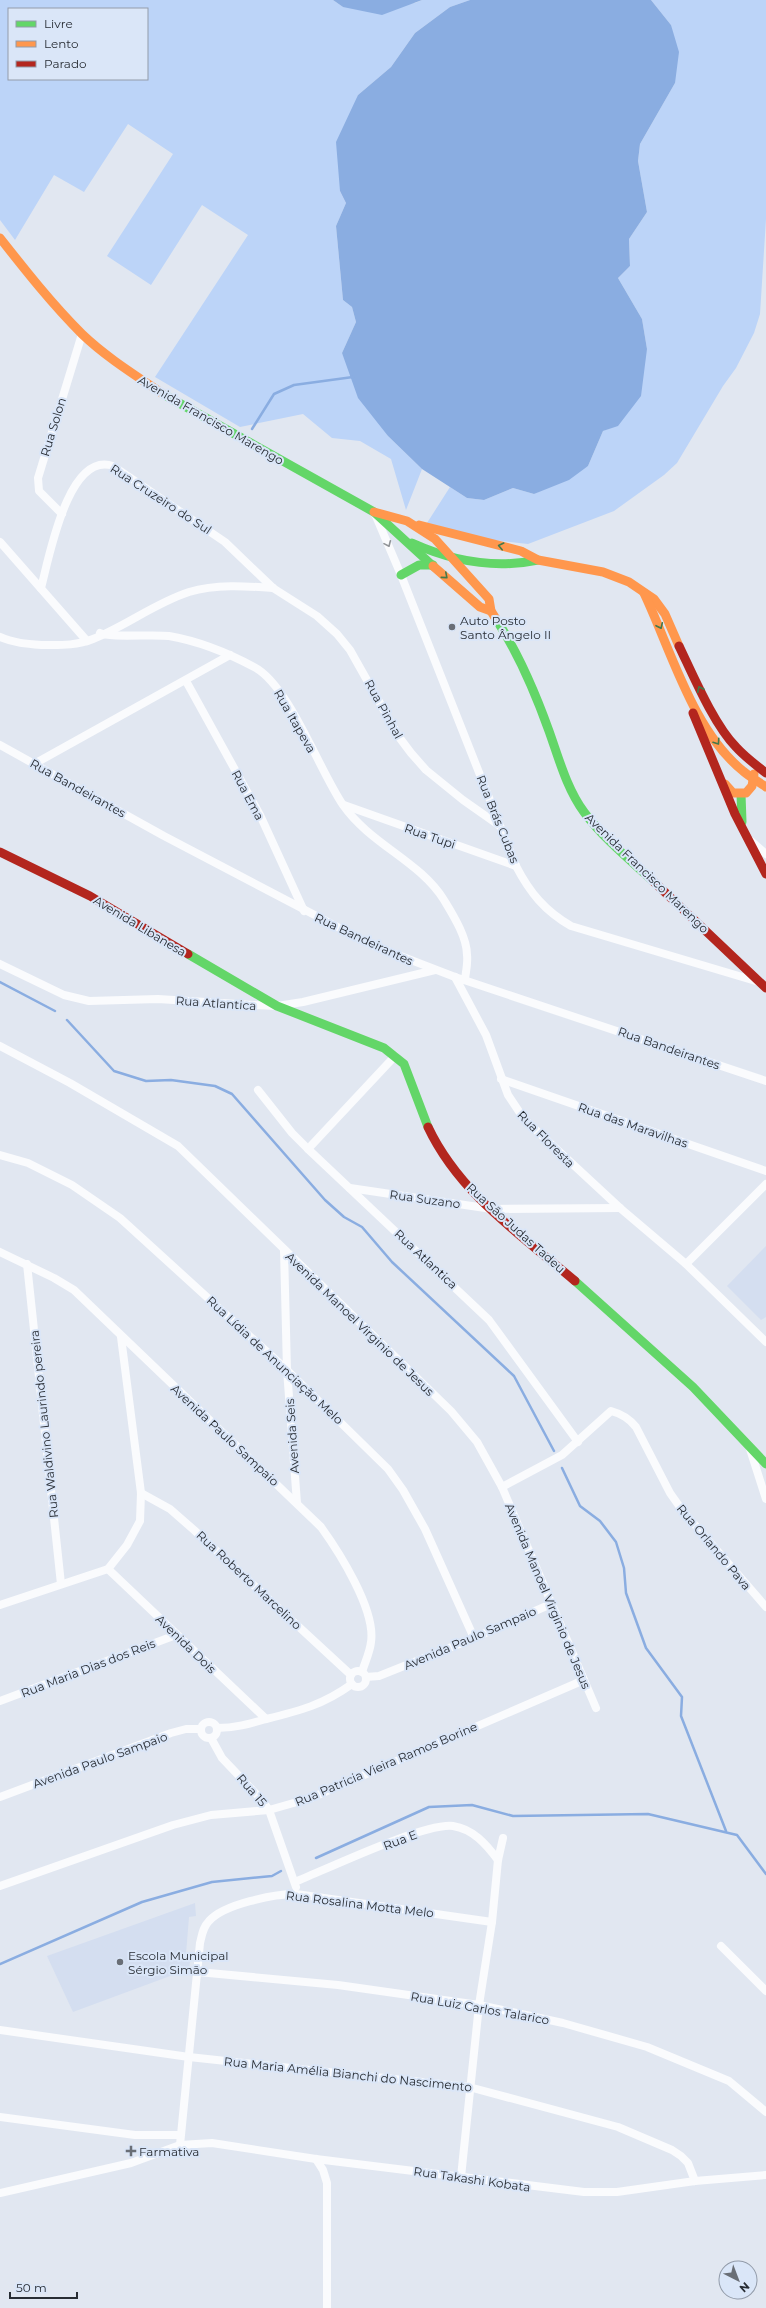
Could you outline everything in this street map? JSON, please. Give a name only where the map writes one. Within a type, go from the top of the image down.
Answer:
[{"type":"main road","name":"Avenida Francisco Marengo","points":[[0,238],[35,283],[82,334],[114,361],[169,398],[374,512],[407,521],[434,539],[453,558],[488,599],[491,611],[514,646],[533,686],[562,771],[584,812],[601,832],[763,985]]},
{"type":"main road","name":"Avenida Francisco Marengo","points":[[374,512],[396,534],[480,607],[491,611]]},
{"type":"main road","points":[[407,521],[522,551],[538,560],[603,572],[619,577],[643,591],[660,605],[700,689],[724,731],[735,747],[754,765],[766,773]]},
{"type":"main road","points":[[396,534],[424,549],[453,558],[520,565],[538,560]]},
{"type":"main road","points":[[470,578],[481,561]]},
{"type":"main road","points":[[401,575],[419,565],[433,565]]},
{"type":"main road","points":[[643,591],[667,641],[688,691],[717,744],[726,756],[754,780],[766,787]]},
{"type":"main road","points":[[688,691],[696,721],[718,774],[766,874]]},
{"type":"main road","points":[[718,774],[730,791],[741,794],[749,790],[754,780],[754,765]]},
{"type":"main road","points":[[741,794],[740,814],[743,828]]},
{"type":"main road","name":"Avenida Libanesa","points":[[0,852],[90,896],[277,1006]]},
{"type":"main road","name":"Rua São Judas Tadeu","points":[[277,1006],[384,1048],[396,1056],[404,1064],[430,1133],[446,1160],[460,1178],[492,1209],[663,1358],[749,1444],[766,1464]]},
{"type":"street","name":"Rua Solon","points":[[62,514],[39,491],[38,478],[82,334]]},
{"type":"street","name":"Rua Cruzeiro do Sul","points":[[41,588],[62,514],[71,491],[85,472],[99,464],[113,466],[225,542],[273,588]]},
{"type":"street","name":"Rua Brás Cubas","points":[[374,512],[401,575],[516,866],[526,885],[537,901],[557,918],[571,926],[763,985]]},
{"type":"street","points":[[0,542],[87,641]]},
{"type":"street","points":[[0,637],[8,641],[34,644],[62,645],[87,641],[189,592],[228,586],[273,588]]},
{"type":"street","name":"Rua Pinhal","points":[[273,588],[316,616],[337,634],[350,650],[399,737],[426,770],[463,800],[500,826]]},
{"type":"street","name":"Rua Itapeva","points":[[101,634],[168,636],[213,648],[256,667],[280,692],[331,786],[343,805],[369,834],[435,886],[460,931],[468,953],[465,979]]},
{"type":"street","points":[[34,764],[186,681],[230,655]]},
{"type":"street","name":"Rua Ema","points":[[186,681],[260,815],[304,911]]},
{"type":"street","name":"Rua Bandeirantes","points":[[0,745],[304,911],[372,946],[455,977],[465,979],[766,1081]]},
{"type":"street","points":[[0,753],[9,751]]},
{"type":"street","name":"Rua Tupi","points":[[343,805],[516,866]]},
{"type":"street","points":[[750,840],[766,854]]},
{"type":"street","name":"Rua Atlantica","points":[[0,964],[64,995],[89,1001],[158,999],[277,1006],[303,1002],[435,970]]},
{"type":"street","name":"Rua Floresta","points":[[455,977],[486,1035],[501,1080],[514,1107],[620,1208],[686,1264],[766,1342]]},
{"type":"street","name":"Avenida Manoel Virginio de Jesus","points":[[0,1046],[76,1087],[178,1146],[451,1411],[477,1442],[502,1487],[596,1708]]},
{"type":"street","points":[[308,1149],[396,1056]]},
{"type":"street","name":"Rua das Maravilhas","points":[[501,1080],[766,1170]]},
{"type":"street","name":"Rua Atlantica","points":[[258,1090],[292,1133],[308,1149],[489,1320],[578,1442]]},
{"type":"street","name":"Rua Lídia de Anunciação Melo","points":[[0,1155],[28,1163],[66,1182],[101,1203],[120,1218],[287,1370],[388,1469],[403,1490],[425,1529],[474,1638]]},
{"type":"street","points":[[686,1264],[766,1184]]},
{"type":"street","name":"Rua Suzano","points":[[350,1188],[492,1209],[620,1208]]},
{"type":"street","name":"Avenida Seis","points":[[284,1250],[287,1370],[297,1503]]},
{"type":"street","name":"Avenida Paulo Sampaio","points":[[0,1252],[26,1264],[74,1290],[321,1527],[333,1543],[349,1570],[370,1621],[371,1641],[363,1686],[357,1687],[352,1684],[321,1704],[303,1711],[241,1726],[217,1728],[210,1722],[204,1723],[201,1729],[186,1729],[171,1734],[0,1797]]},
{"type":"street","name":"Rua Waldivino Laurindo pereira","points":[[26,1264],[61,1584]]},
{"type":"street","points":[[0,1605],[108,1569],[127,1545],[140,1521],[141,1493],[122,1337]]},
{"type":"street","name":"Rua Orlando Pava","points":[[578,1442],[611,1411],[631,1421],[670,1493],[682,1510],[766,1607]]},
{"type":"street","points":[[502,1487],[562,1455],[578,1442]]},
{"type":"street","points":[[749,1444],[766,1499]]},
{"type":"street","name":"Rua Roberto Marcelino","points":[[141,1493],[170,1509],[351,1675]]},
{"type":"street","name":"Avenida Dois","points":[[108,1569],[266,1719]]},
{"type":"street","name":"Avenida Paulo Sampaio","points":[[351,1675],[356,1671],[364,1674],[379,1676],[474,1638],[551,1604]]},
{"type":"street","name":"Rua Maria Dias dos Reis","points":[[0,1701],[176,1635]]},
{"type":"street","points":[[351,1675],[352,1684]]},
{"type":"street","name":"Rua Patricia Vieira Ramos Borine","points":[[0,1886],[173,1824],[211,1815],[269,1810],[311,1798],[584,1680]]},
{"type":"street","points":[[201,1729],[202,1735],[211,1738],[216,1734],[217,1728]]},
{"type":"street","name":"Rua 15","points":[[211,1738],[222,1758],[260,1798],[269,1810],[295,1882],[296,1894]]},
{"type":"street","name":"Rua E","points":[[295,1882],[411,1835],[437,1827],[453,1826],[469,1831],[484,1842],[498,1860]]},
{"type":"street","points":[[461,2177],[469,2087],[502,1838]]},
{"type":"street","name":"Rua Rosalina Motta Melo","points":[[198,1972],[200,1943],[203,1930],[209,1920],[221,1912],[278,1894],[296,1894],[492,1922]]},
{"type":"street","points":[[721,1946],[766,1991]]},
{"type":"street","points":[[180,2145],[198,1972]]},
{"type":"street","name":"Rua Luiz Carlos Talarico","points":[[198,1972],[338,1984],[479,2005],[563,2023],[647,2047],[729,2081],[766,2112]]},
{"type":"street","name":"Rua Maria Amélia Bianchi do Nascimento","points":[[0,2030],[189,2057],[326,2070],[469,2087],[618,2127],[672,2150],[681,2156],[688,2163],[695,2181]]},
{"type":"street","points":[[0,2116],[135,2135],[180,2135]]},
{"type":"street","name":"Rua Takashi Kobata","points":[[0,2193],[132,2163],[180,2145],[212,2143],[316,2159],[584,2192],[617,2192],[695,2181],[766,2175]]},
{"type":"street","points":[[316,2159],[323,2170],[327,2183],[327,2308]]},
{"type":"shaded area","points":[[0,0],[333,0],[343,7],[415,3],[422,0],[470,0],[450,7],[415,33],[391,67],[358,95],[340,191],[346,203],[336,226],[343,300],[352,307],[356,322],[342,353],[388,436],[422,469],[406,510],[391,459],[360,441],[332,438],[303,414],[240,427],[155,377],[248,235],[202,205],[151,285],[107,256],[173,154],[128,124],[84,192],[54,175],[15,240],[0,220]]},
{"type":"shaded area","points":[[333,0],[422,0],[382,15],[343,7]]},
{"type":"shaded area","points":[[470,0],[651,0],[671,25],[679,52],[675,83],[640,144],[638,161],[647,212],[629,239],[630,266],[618,278],[642,319],[647,349],[641,396],[618,426],[603,431],[588,466],[569,480],[534,494],[513,488],[484,500],[467,498],[422,469],[388,436],[358,398],[342,353],[356,322],[352,307],[343,300],[336,226],[346,203],[340,191],[336,142],[358,95],[391,67],[415,33],[450,7]]},
{"type":"shaded area","points":[[651,0],[766,0],[766,219],[760,314],[754,333],[736,368],[723,386],[677,463],[664,475],[614,511],[528,544],[485,539],[427,523],[450,487],[467,498],[484,500],[513,488],[534,494],[588,466],[603,431],[618,425],[647,349],[642,319],[618,278],[630,266],[629,239],[647,212],[638,161],[640,144],[675,83],[671,25]]},
{"type":"shaded area","points":[[766,1246],[766,1317],[761,1320],[727,1286]]},
{"type":"shaded area","name":"Escola Municipal Sérgio Simão","points":[[195,1903],[196,1916],[189,1917],[186,1954],[191,1955],[189,1969],[73,2012],[47,1956]]},
{"type":"waterway","points":[[252,429],[274,394],[294,385],[353,377]]},
{"type":"waterway","points":[[0,982],[55,1011]]},
{"type":"waterway","points":[[67,1020],[114,1071],[146,1081],[171,1080],[215,1086],[232,1094],[325,1200],[344,1217],[362,1227],[392,1262],[514,1376],[554,1451]]},
{"type":"waterway","points":[[562,1468],[580,1506],[600,1521],[616,1542],[624,1568],[626,1593],[646,1648],[682,1697],[681,1716],[726,1831]]},
{"type":"waterway","points":[[316,1858],[429,1807],[472,1805],[513,1816],[648,1814],[737,1835],[766,1874]]},
{"type":"waterway","points":[[0,1964],[142,1902],[212,1882],[272,1876],[281,1871]]},
{"type":"traffic: fast","points":[[163,394],[374,512],[433,566]]},
{"type":"traffic: fast","points":[[412,543],[443,555],[474,562],[506,564],[538,560]]},
{"type":"traffic: fast","points":[[401,575],[419,565],[433,565]]},
{"type":"traffic: fast","points":[[496,619],[526,674],[544,716],[564,773],[578,803],[591,822],[608,840],[653,881]]},
{"type":"traffic: fast","points":[[741,794],[742,822]]},
{"type":"traffic: fast","points":[[188,954],[277,1006],[384,1048],[404,1064],[428,1127]]},
{"type":"traffic: fast","points":[[575,1281],[693,1387],[766,1464]]},
{"type":"traffic: slow","points":[[0,238],[29,275],[82,334],[131,373],[163,394]]},
{"type":"traffic: slow","points":[[374,512],[407,521],[435,539],[489,599],[491,611],[496,619]]},
{"type":"traffic: slow","points":[[419,525],[521,551],[538,560],[603,572],[629,582],[654,599],[665,614],[679,646]]},
{"type":"traffic: slow","points":[[433,566],[480,607],[491,611]]},
{"type":"traffic: slow","points":[[644,593],[685,688],[710,734],[725,754],[743,771],[766,787]]},
{"type":"traffic: slow","points":[[725,784],[733,793],[746,793],[752,786],[754,774]]},
{"type":"traffic: jam","points":[[679,646],[704,699],[728,738],[739,751],[766,773]]},
{"type":"traffic: jam","points":[[693,713],[735,814],[766,874]]},
{"type":"traffic: jam","points":[[0,852],[90,896],[188,954]]},
{"type":"traffic: jam","points":[[653,881],[766,988]]},
{"type":"traffic: jam","points":[[428,1127],[441,1151],[474,1193],[493,1212],[575,1281]]},
{"type":"place","name":"Auto Posto Santo Ângelo II","points":[[452,627]]},
{"type":"place","name":"Escola Municipal Sérgio Simão","points":[[120,1962]]},
{"type":"place","name":"Farmativa","points":[[131,2151]]}]
